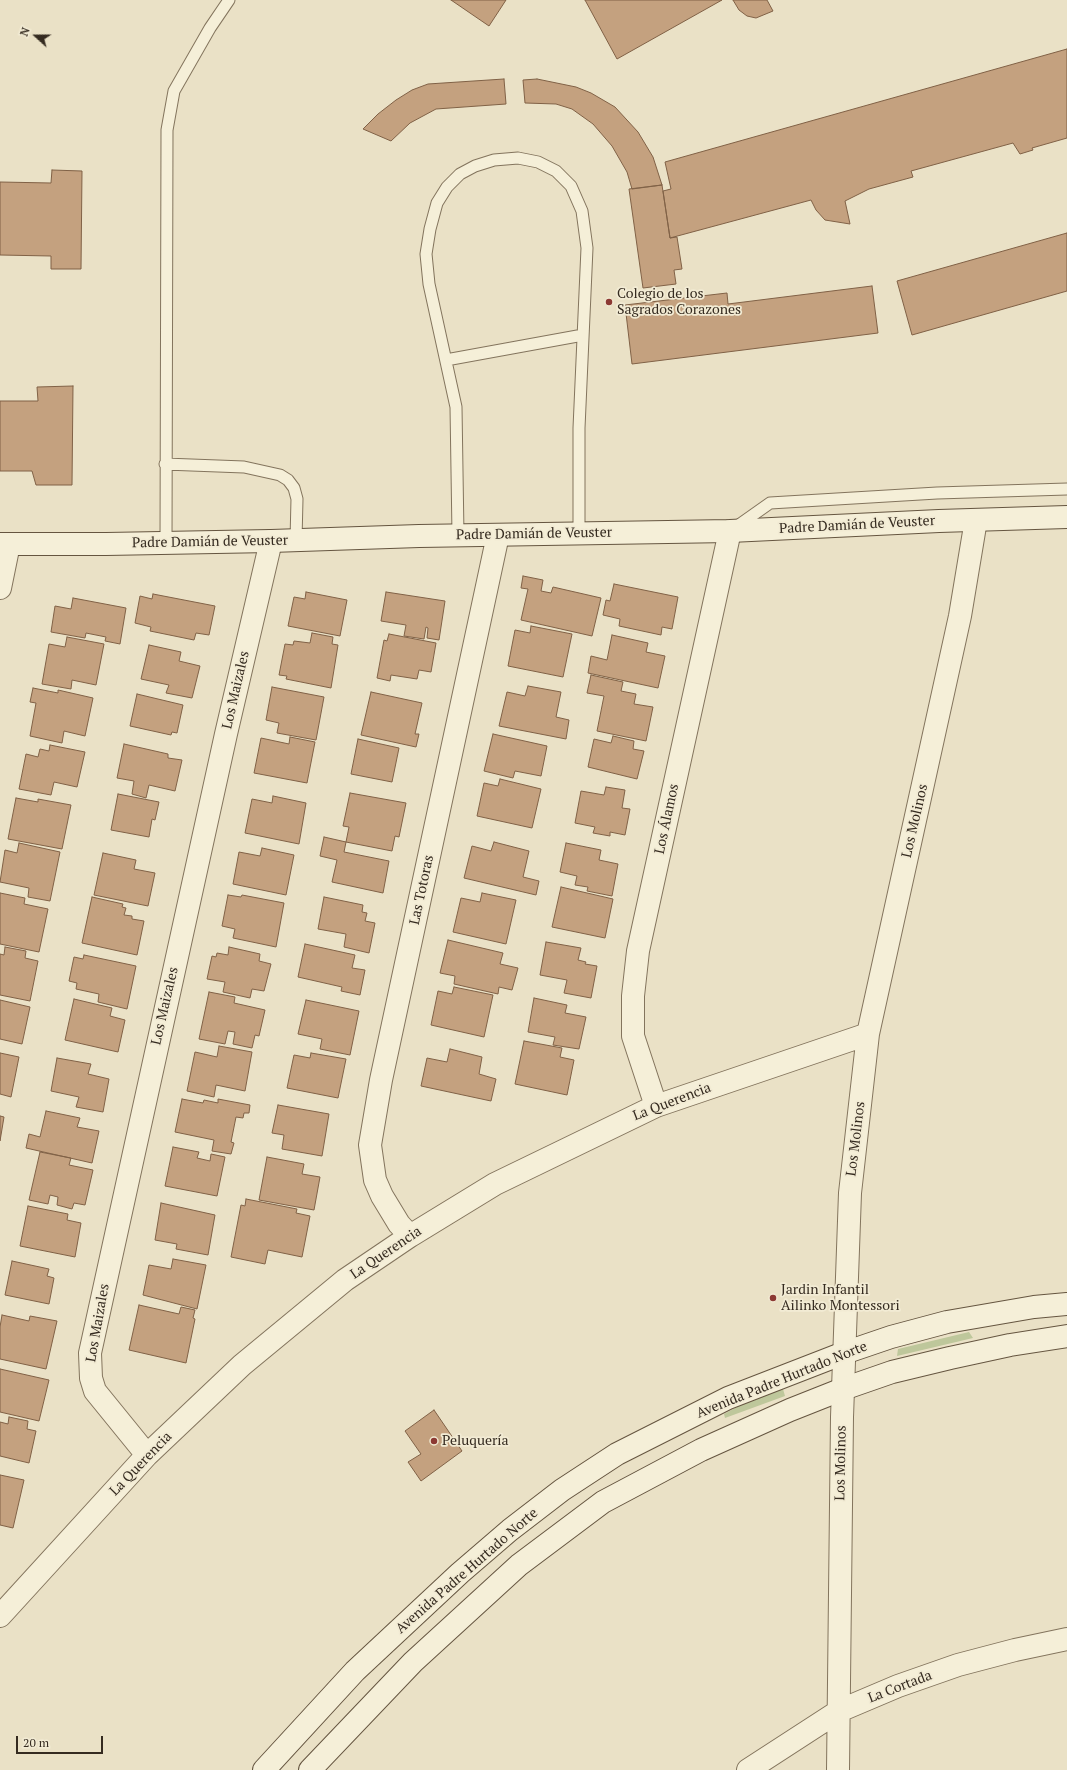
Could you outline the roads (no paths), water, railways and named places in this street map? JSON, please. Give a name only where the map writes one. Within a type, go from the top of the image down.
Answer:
[{"type":"street","name":"Padre Damián de Veuster","points":[[4,544],[166,543],[458,535],[730,531],[1067,517]]},
{"type":"street","name":"Los Molinos","points":[[838,1770],[843,1389],[850,1193],[868,1034],[960,616],[976,520]]},
{"type":"street","name":"Los Álamos","points":[[656,1106],[633,1036],[633,996],[638,951],[730,531]]},
{"type":"street","name":"Las Totoras","points":[[410,1236],[399,1224],[382,1196],[375,1180],[370,1146],[381,1080],[498,535]]},
{"type":"street","name":"Los Maizales","points":[[147,1456],[95,1391],[91,1378],[90,1353],[226,734],[271,541]]},
{"type":"street","points":[[0,588],[4,544]]},
{"type":"street","name":"La Querencia","points":[[0,1616],[147,1456],[242,1365],[346,1280],[410,1236],[495,1184],[656,1106],[868,1034]]},
{"type":"street","name":"Avenida Padre Hurtado Norte","points":[[264,1770],[361,1666],[460,1573],[510,1530],[562,1490],[616,1454],[728,1398],[844,1353],[891,1337],[947,1322],[1034,1307],[1067,1304]]},
{"type":"street","points":[[310,1770],[413,1662],[519,1565],[603,1502],[701,1450],[790,1410],[843,1389],[892,1372],[950,1358],[1010,1345],[1067,1336]]},
{"type":"street","name":"La Cortada","points":[[748,1770],[839,1712],[898,1686],[958,1665],[1015,1650],[1067,1639]]},
{"type":"lane","points":[[166,543],[167,130],[174,91],[210,28],[229,0]]},
{"type":"lane","points":[[458,535],[456,407],[429,284],[426,254],[430,229],[437,203],[448,187],[460,174],[475,166],[494,160],[518,158],[538,162],[556,171],[571,186],[582,210],[588,248],[578,435],[579,534]]},
{"type":"lane","points":[[446,360],[583,335]]},
{"type":"lane","points":[[165,464],[244,468],[280,475],[288,480],[294,488],[297,499],[296,540]]},
{"type":"lane","points":[[730,531],[770,503],[937,493],[1067,489]]},
{"type":"place","name":"Colegio de los Sagrados Corazones","points":[[609,302]]},
{"type":"place","name":"Jardin Infantil Ailinko Montessori","points":[[773,1298]]},
{"type":"place","name":"Peluquería","points":[[434,1441]]}]
